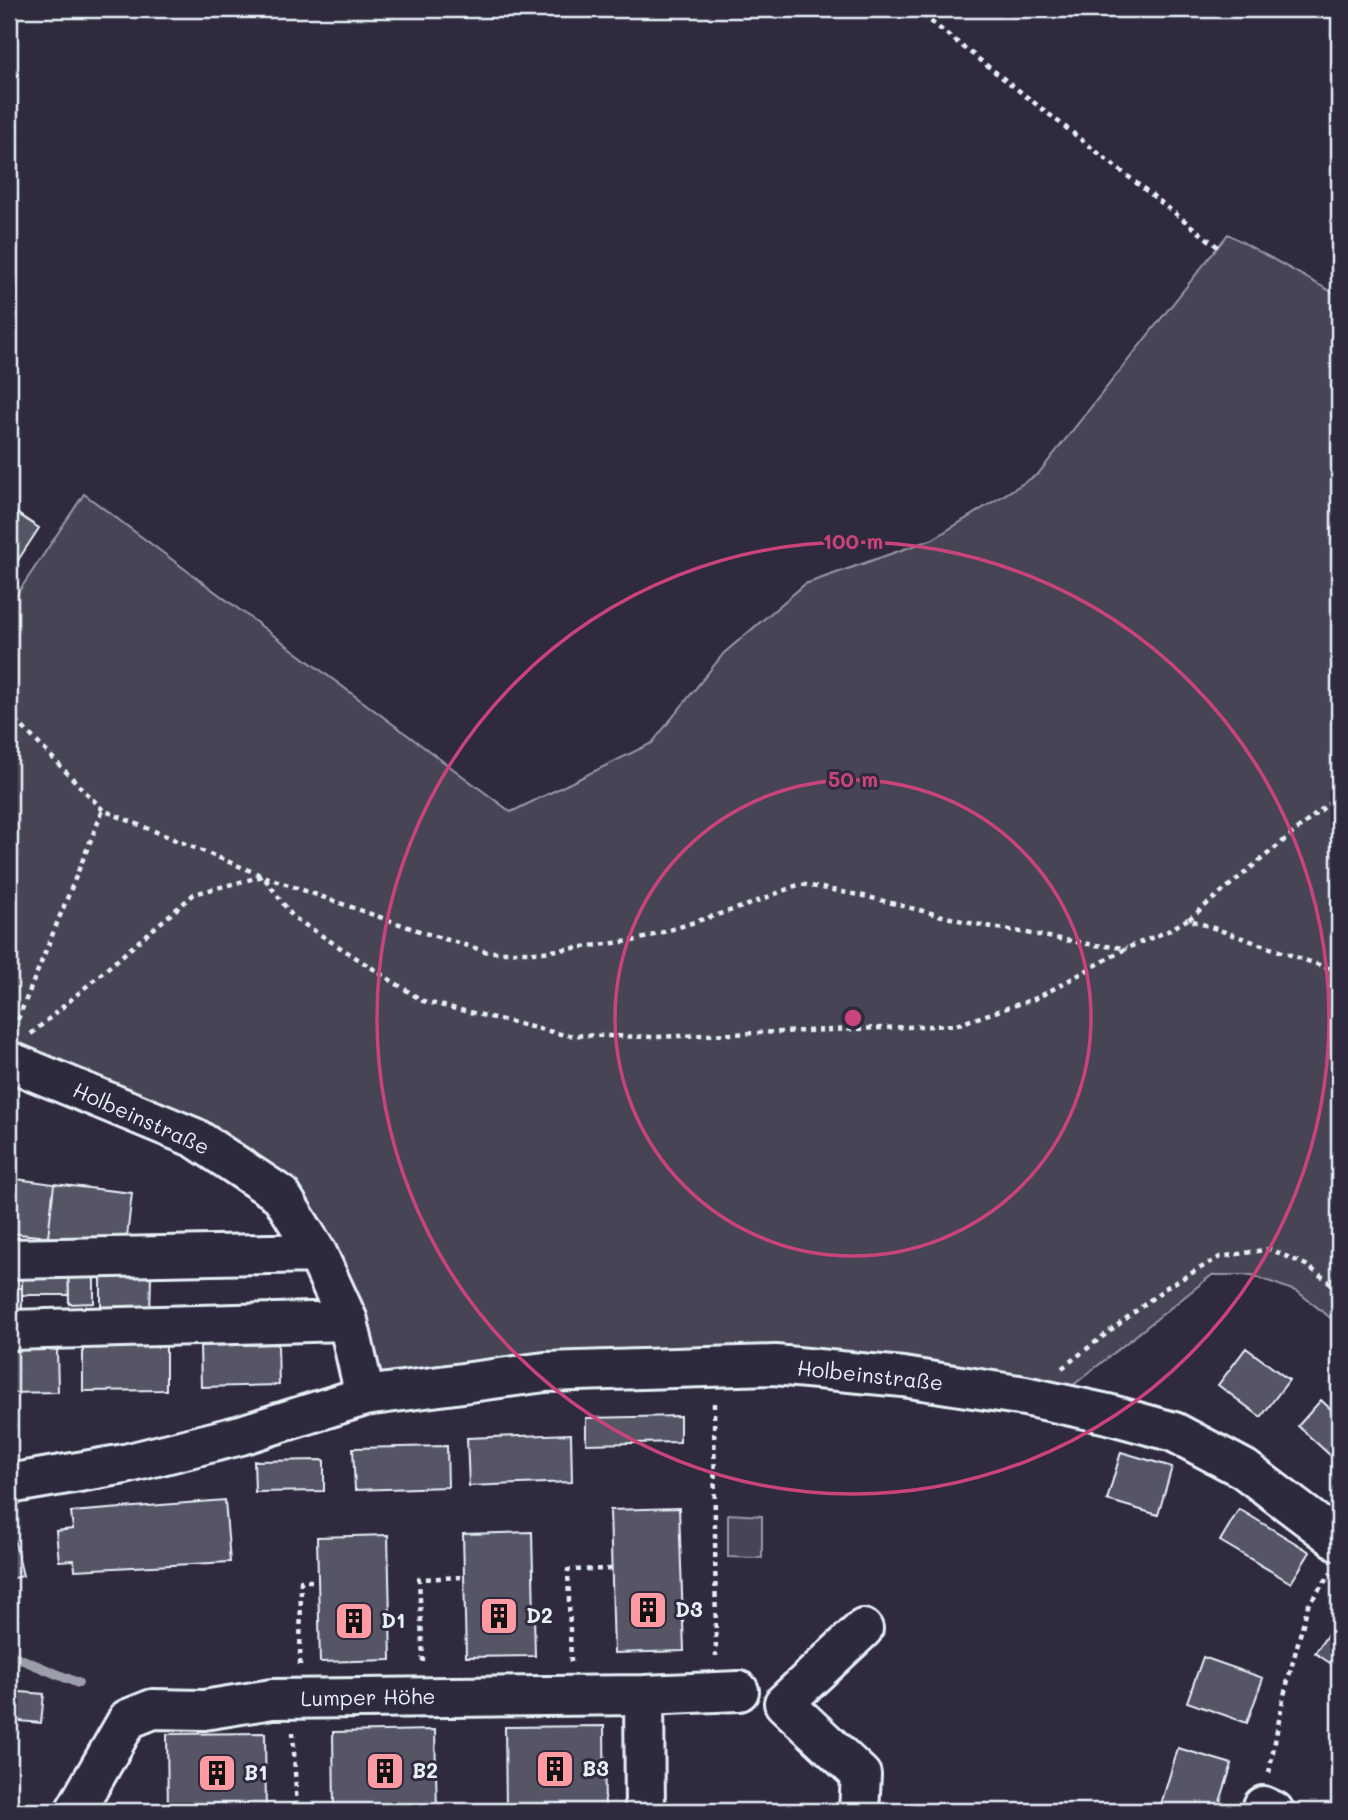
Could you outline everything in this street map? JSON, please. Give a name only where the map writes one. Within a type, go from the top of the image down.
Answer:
[{"type":"street","name":"Holbeinstraße","points":[[17,1042],[195,1138],[281,1195],[317,1253],[348,1321],[365,1396]]},
{"type":"street","points":[[9,1259],[317,1253]]},
{"type":"street","points":[[9,1330],[348,1321]]},
{"type":"street","name":"Holbeinstraße","points":[[9,1483],[125,1464],[241,1435],[365,1396],[545,1372],[775,1365],[903,1377],[1025,1396],[1108,1414],[1174,1433],[1244,1469],[1335,1556]]},
{"type":"street","points":[[859,1811],[861,1775],[785,1703],[863,1629]]},
{"type":"street","name":"Lumper Höhe","points":[[75,1811],[128,1719],[153,1709],[204,1710],[272,1699],[296,1712],[424,1698],[727,1692]]},
{"type":"street","points":[[645,1695],[645,1811]]},
{"type":"path","points":[[915,9],[1218,247]]},
{"type":"path","points":[[9,713],[103,810],[263,876],[425,933],[488,951],[543,952],[638,940],[748,905],[800,884],[864,896],[970,923],[1094,945],[1128,948]]},
{"type":"path","points":[[263,876],[293,917],[423,1002],[565,1035],[655,1037],[956,1024],[1037,998],[1128,948],[1168,931],[1188,919],[1339,795]]},
{"type":"path","points":[[17,1042],[103,810]]},
{"type":"path","points":[[17,1042],[194,894],[263,876]]},
{"type":"path","points":[[1188,919],[1339,972]]},
{"type":"path","points":[[1025,1396],[1167,1287],[1220,1257],[1270,1248],[1306,1265],[1339,1289]]},
{"type":"path","points":[[714,1443],[727,1692]]},
{"type":"path","points":[[1268,1809],[1283,1699],[1308,1605],[1335,1556]]},
{"type":"path","points":[[571,1695],[568,1570],[612,1569]]},
{"type":"path","points":[[424,1698],[419,1579],[464,1577]]},
{"type":"path","points":[[297,1811],[296,1712],[301,1581],[318,1581]]},
{"type":"shaded area","points":[[1228,234],[1339,296],[1339,1325],[1298,1292],[1252,1275],[1212,1275],[1052,1402],[903,1377],[365,1396],[281,1195],[9,1062],[9,606],[84,494],[511,812],[652,743],[724,653],[805,584],[933,539],[1038,474]]},
{"type":"shaded area","points":[[728,1514],[762,1516],[762,1558],[728,1557]]},
{"type":"building","points":[[9,508],[39,528],[9,574]]},
{"type":"building","points":[[9,1178],[54,1184],[48,1237],[9,1233]]},
{"type":"building","points":[[54,1184],[132,1193],[126,1246],[48,1237]]},
{"type":"building","points":[[68,1264],[69,1295],[22,1295],[22,1265]]},
{"type":"building","points":[[68,1264],[94,1264],[94,1303],[69,1304]]},
{"type":"building","points":[[101,1277],[151,1277],[150,1313],[101,1313]]},
{"type":"building","points":[[9,1288],[22,1288],[22,1315],[9,1315]]},
{"type":"building","points":[[278,1344],[279,1385],[201,1387],[200,1346]]},
{"type":"building","points":[[166,1346],[166,1390],[83,1391],[83,1347]]},
{"type":"building","points":[[57,1348],[58,1392],[9,1393],[9,1349]]},
{"type":"building","points":[[1246,1348],[1289,1380],[1261,1417],[1218,1385]]},
{"type":"building","points":[[1321,1400],[1339,1417],[1339,1449],[1332,1457],[1298,1426]]},
{"type":"building","points":[[680,1416],[680,1442],[586,1444],[586,1418]]},
{"type":"building","points":[[571,1434],[572,1482],[469,1486],[467,1438]]},
{"type":"building","points":[[447,1446],[448,1487],[355,1490],[353,1448]]},
{"type":"building","points":[[1121,1452],[1172,1467],[1158,1515],[1107,1500]]},
{"type":"building","points":[[324,1460],[324,1491],[255,1492],[254,1461]]},
{"type":"building","points":[[225,1500],[230,1562],[75,1570],[74,1560],[59,1561],[56,1531],[73,1529],[71,1512]]},
{"type":"building","name":"D3","points":[[679,1508],[684,1651],[614,1653],[610,1510]]},
{"type":"building","points":[[1239,1509],[1310,1552],[1291,1583],[1220,1541]]},
{"type":"building","points":[[9,1523],[23,1576],[9,1579]]},
{"type":"building","name":"D2","points":[[532,1532],[535,1656],[466,1657],[463,1534]]},
{"type":"building","name":"D1","points":[[388,1535],[391,1660],[320,1662],[317,1537]]},
{"type":"building","points":[[1339,1618],[1339,1669],[1315,1653]]},
{"type":"building","points":[[1203,1657],[1263,1678],[1247,1723],[1187,1702]]},
{"type":"building","points":[[9,1691],[44,1694],[41,1723],[9,1720]]},
{"type":"building","name":"B3","points":[[604,1726],[605,1811],[506,1811],[505,1727]]},
{"type":"building","name":"B2","points":[[435,1730],[437,1811],[334,1811],[333,1732]]},
{"type":"building","name":"B1","points":[[265,1733],[266,1811],[168,1811],[167,1734]]},
{"type":"building","points":[[1178,1748],[1232,1764],[1217,1811],[1198,1806],[1196,1811],[1159,1811]]},
{"type":"waterway","points":[[9,1654],[78,1683]]},
{"type":"place","name":"D3","points":[[648,1610]]},
{"type":"place","name":"D2","points":[[499,1616]]},
{"type":"place","name":"D1","points":[[354,1621]]},
{"type":"place","name":"B3","points":[[555,1769]]},
{"type":"place","name":"B2","points":[[385,1771]]},
{"type":"place","name":"B1","points":[[217,1773]]}]
